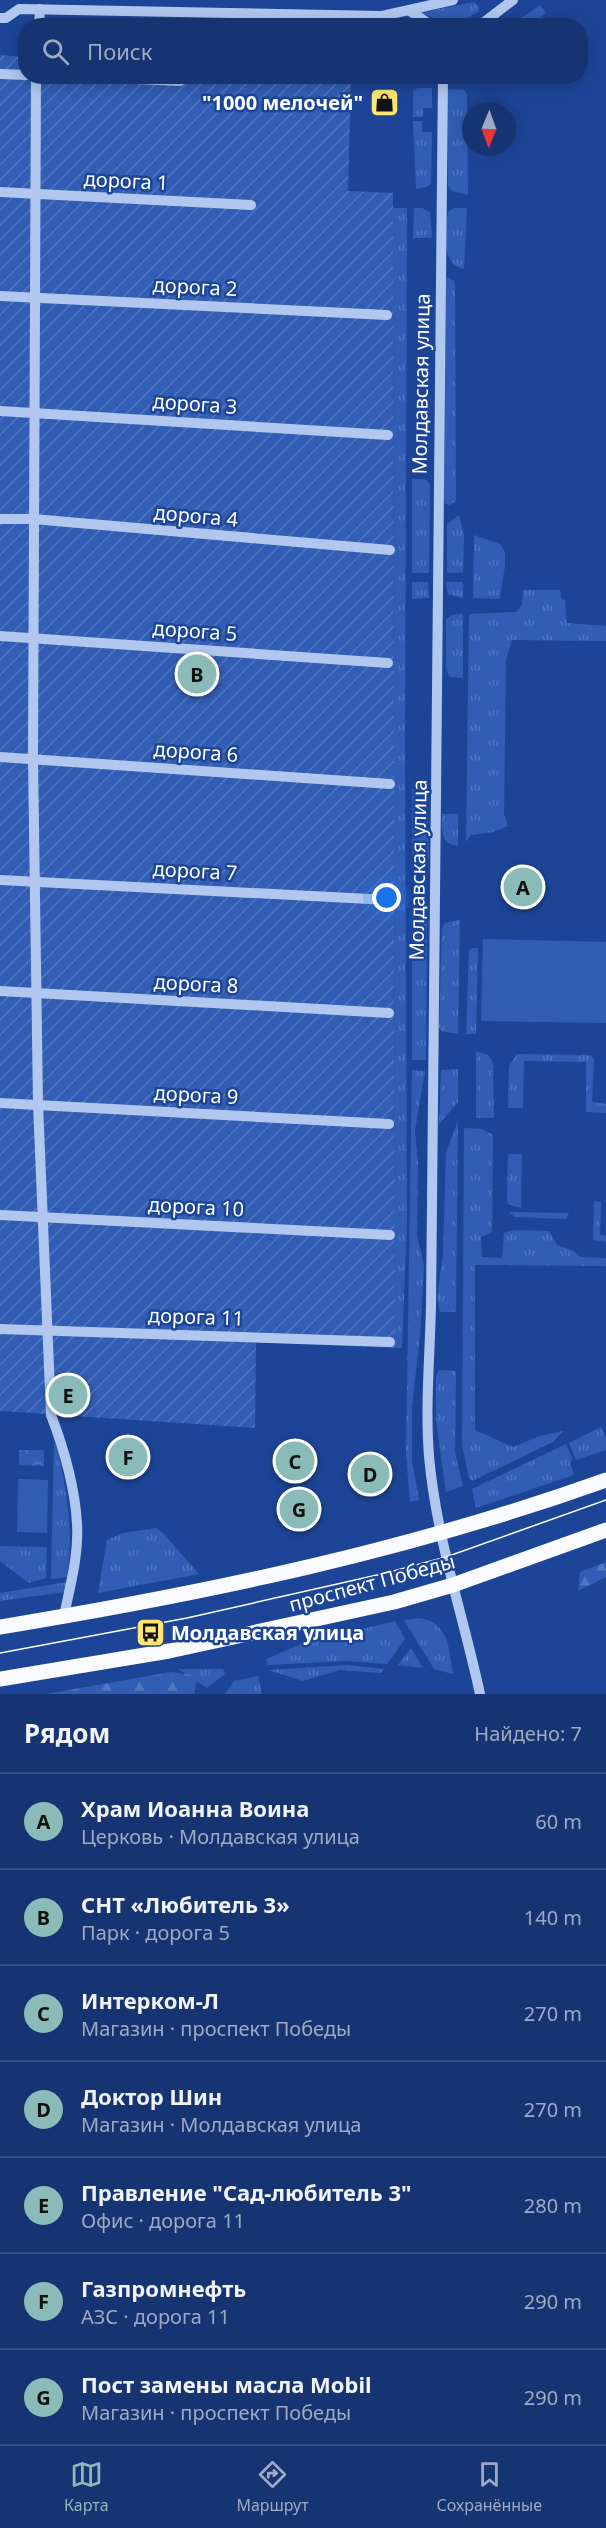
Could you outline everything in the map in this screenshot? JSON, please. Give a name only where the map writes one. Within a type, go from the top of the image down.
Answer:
[{"type":"main road","name":"проспект Победы","points":[[0,1627],[231,1585],[441,1534],[606,1480]]},
{"type":"main road","name":"проспект Победы","points":[[0,1679],[95,1665],[268,1631],[394,1602],[453,1585],[606,1530]]},
{"type":"street","points":[[0,18],[6,18],[20,9],[382,16],[453,0]]},
{"type":"street","points":[[489,18],[513,0]]},
{"type":"street","points":[[39,18],[40,9]]},
{"type":"street","points":[[410,11],[420,18]]},
{"type":"street","points":[[0,74],[18,75]]},
{"type":"street","points":[[36,84],[33,758],[38,1104],[51,1415],[64,1450],[77,1522],[72,1578],[64,1616]]},
{"type":"street","name":"Молдавская улица","points":[[443,84],[429,1457],[441,1534],[480,1694]]},
{"type":"street","name":"дорога 1","points":[[0,192],[251,205]]},
{"type":"street","name":"дорога 2","points":[[0,296],[387,315]]},
{"type":"street","name":"дорога 3","points":[[0,411],[34,411],[388,435]]},
{"type":"street","name":"дорога 4","points":[[0,519],[33,519],[390,550]]},
{"type":"street","name":"дорога 5","points":[[0,636],[388,663]]},
{"type":"street","name":"дорога 6","points":[[0,757],[390,784]]},
{"type":"street","name":"дорога 7","points":[[0,880],[389,900]]},
{"type":"street","name":"дорога 8","points":[[0,992],[389,1013]]},
{"type":"street","name":"дорога 9","points":[[0,1103],[389,1124]]},
{"type":"street","name":"дорога 10","points":[[0,1215],[390,1235]]},
{"type":"street","name":"дорога 11","points":[[0,1329],[390,1342]]},
{"type":"green space","points":[[474,2],[479,7],[478,12],[467,18],[434,18],[420,13]]},
{"type":"green space","points":[[540,5],[546,13],[539,18],[521,18]]},
{"type":"green space","points":[[0,55],[18,56],[18,84],[351,84],[348,191],[393,193],[395,1348],[256,1342],[255,1428],[0,1411]]},
{"type":"green space","points":[[418,88],[432,88],[432,108],[423,108],[423,117],[413,117],[413,91]]},
{"type":"green space","points":[[447,89],[464,90],[467,94],[467,102],[462,102],[462,156],[468,156],[468,195],[452,191],[448,185]]},
{"type":"green space","points":[[413,121],[422,121],[422,132],[432,132],[431,183],[427,187],[416,189]]},
{"type":"green space","points":[[393,208],[407,208],[405,746],[407,1223],[402,1348],[395,1348]]},
{"type":"green space","points":[[414,208],[422,208],[430,212],[432,238],[413,238]]},
{"type":"green space","points":[[454,208],[467,208],[464,269],[451,261],[446,246],[448,212]]},
{"type":"green space","points":[[446,276],[454,281],[455,287],[456,501],[449,505],[444,503]]},
{"type":"green space","points":[[412,479],[425,479],[430,484],[429,573],[412,573]]},
{"type":"green space","points":[[459,515],[464,535],[463,573],[447,573],[447,524]]},
{"type":"green space","points":[[474,535],[500,544],[505,552],[500,599],[473,598]]},
{"type":"green space","points":[[412,582],[428,582],[429,598],[412,599]]},
{"type":"green space","points":[[446,582],[463,582],[463,598],[448,594]]},
{"type":"green space","points":[[523,590],[560,590],[561,598],[565,600],[567,623],[606,626],[606,641],[512,640],[506,660],[504,814],[508,826],[493,832],[471,835],[466,842],[469,614],[516,612],[522,605]]},
{"type":"green space","points":[[463,614],[463,678],[449,677],[446,668],[446,620],[452,615]]},
{"type":"green space","points":[[412,789],[427,792],[429,858],[412,858]]},
{"type":"green space","points":[[442,814],[458,814],[458,846],[452,845],[443,835]]},
{"type":"green space","points":[[412,917],[424,918],[427,921],[426,1060],[412,1060]]},
{"type":"green space","points":[[460,920],[458,1034],[441,1031],[439,1027],[442,928],[445,923]]},
{"type":"green space","points":[[483,939],[606,942],[606,1023],[481,1021]]},
{"type":"green space","points":[[472,948],[478,948],[476,1034],[466,1034],[469,951]]},
{"type":"green space","points":[[476,1051],[488,1055],[493,1062],[494,1118],[476,1118]]},
{"type":"green space","points":[[517,1054],[591,1055],[594,1060],[592,1102],[606,1104],[606,1113],[586,1112],[586,1062],[524,1061],[523,1108],[508,1108],[509,1066]]},
{"type":"green space","points":[[458,1069],[458,1102],[439,1124],[441,1070]]},
{"type":"green space","points":[[412,1070],[425,1071],[415,1130],[418,1163],[417,1236],[424,1265],[420,1336],[412,1406],[412,1461],[419,1500],[410,1502],[406,1454]]},
{"type":"green space","points":[[458,1121],[456,1312],[440,1312],[437,1298],[443,1254],[446,1152]]},
{"type":"green space","points":[[464,1128],[482,1129],[493,1135],[492,1232],[481,1237],[482,1257],[502,1258],[504,1233],[515,1230],[549,1231],[557,1245],[574,1251],[580,1257],[606,1258],[606,1266],[475,1265],[475,1430],[513,1447],[540,1436],[563,1431],[553,1442],[472,1481],[469,1478],[462,1445]]},
{"type":"green space","points":[[508,1154],[522,1154],[521,1208],[508,1204],[507,1201]]},
{"type":"green space","points":[[594,1201],[601,1202],[600,1235],[606,1236],[606,1242],[593,1240]]},
{"type":"green space","points":[[509,1212],[569,1213],[566,1219],[515,1217]]},
{"type":"green space","points":[[439,1370],[456,1371],[455,1452],[463,1486],[446,1492],[436,1420],[436,1377]]},
{"type":"green space","points":[[601,1427],[606,1438],[606,1450],[576,1460],[569,1443]]},
{"type":"green space","points":[[54,1443],[58,1448],[67,1497],[70,1543],[67,1577],[51,1579]]},
{"type":"green space","points":[[566,1444],[573,1460],[570,1462],[574,1475],[476,1508],[472,1489]]},
{"type":"green space","points":[[19,1450],[44,1450],[44,1466],[19,1465]]},
{"type":"green space","points":[[18,1479],[48,1480],[47,1533],[17,1532]]},
{"type":"green space","points":[[156,1528],[199,1574],[98,1593],[107,1540],[123,1533]]},
{"type":"green space","points":[[0,1546],[47,1547],[46,1578],[29,1583],[0,1561]]},
{"type":"green space","points":[[606,1562],[606,1577],[578,1591],[580,1572]]},
{"type":"green space","points":[[67,1582],[65,1592],[0,1601],[0,1593]]},
{"type":"green space","points":[[419,1618],[429,1621],[442,1631],[446,1638],[453,1674],[434,1669],[404,1620]]},
{"type":"green space","points":[[395,1621],[405,1639],[387,1664],[346,1661],[268,1665],[266,1659],[304,1643]]},
{"type":"green space","points":[[411,1648],[423,1668],[398,1665]]},
{"type":"green space","points":[[347,1665],[384,1669],[381,1673],[340,1670],[303,1681],[268,1670]]},
{"type":"green space","points":[[178,1669],[223,1669],[225,1674],[207,1688]]},
{"type":"green space","points":[[171,1672],[198,1676],[194,1694],[46,1694]]},
{"type":"green space","points":[[258,1676],[262,1694],[225,1694],[234,1681]]},
{"type":"tram line","points":[[0,1653],[187,1618],[386,1573],[446,1557],[606,1500]]},
{"type":"place","name":"\"1000 мелочей\"","points":[[384,103]]},
{"type":"place","name":"СНТ «Любитель 3»","points":[[197,674]]},
{"type":"place","name":"Храм Иоанна Воина","points":[[523,887]]},
{"type":"place","name":"Правление \"Сад-любитель 3\"","points":[[68,1395]]},
{"type":"place","name":"Газпромнефть","points":[[128,1457]]},
{"type":"place","name":"Интерком-Л","points":[[295,1461]]},
{"type":"place","name":"Доктор Шин","points":[[370,1474]]},
{"type":"place","name":"Пост замены масла Mobil","points":[[299,1509]]},
{"type":"place","name":"Молдавская улица","points":[[150,1633]]}]
